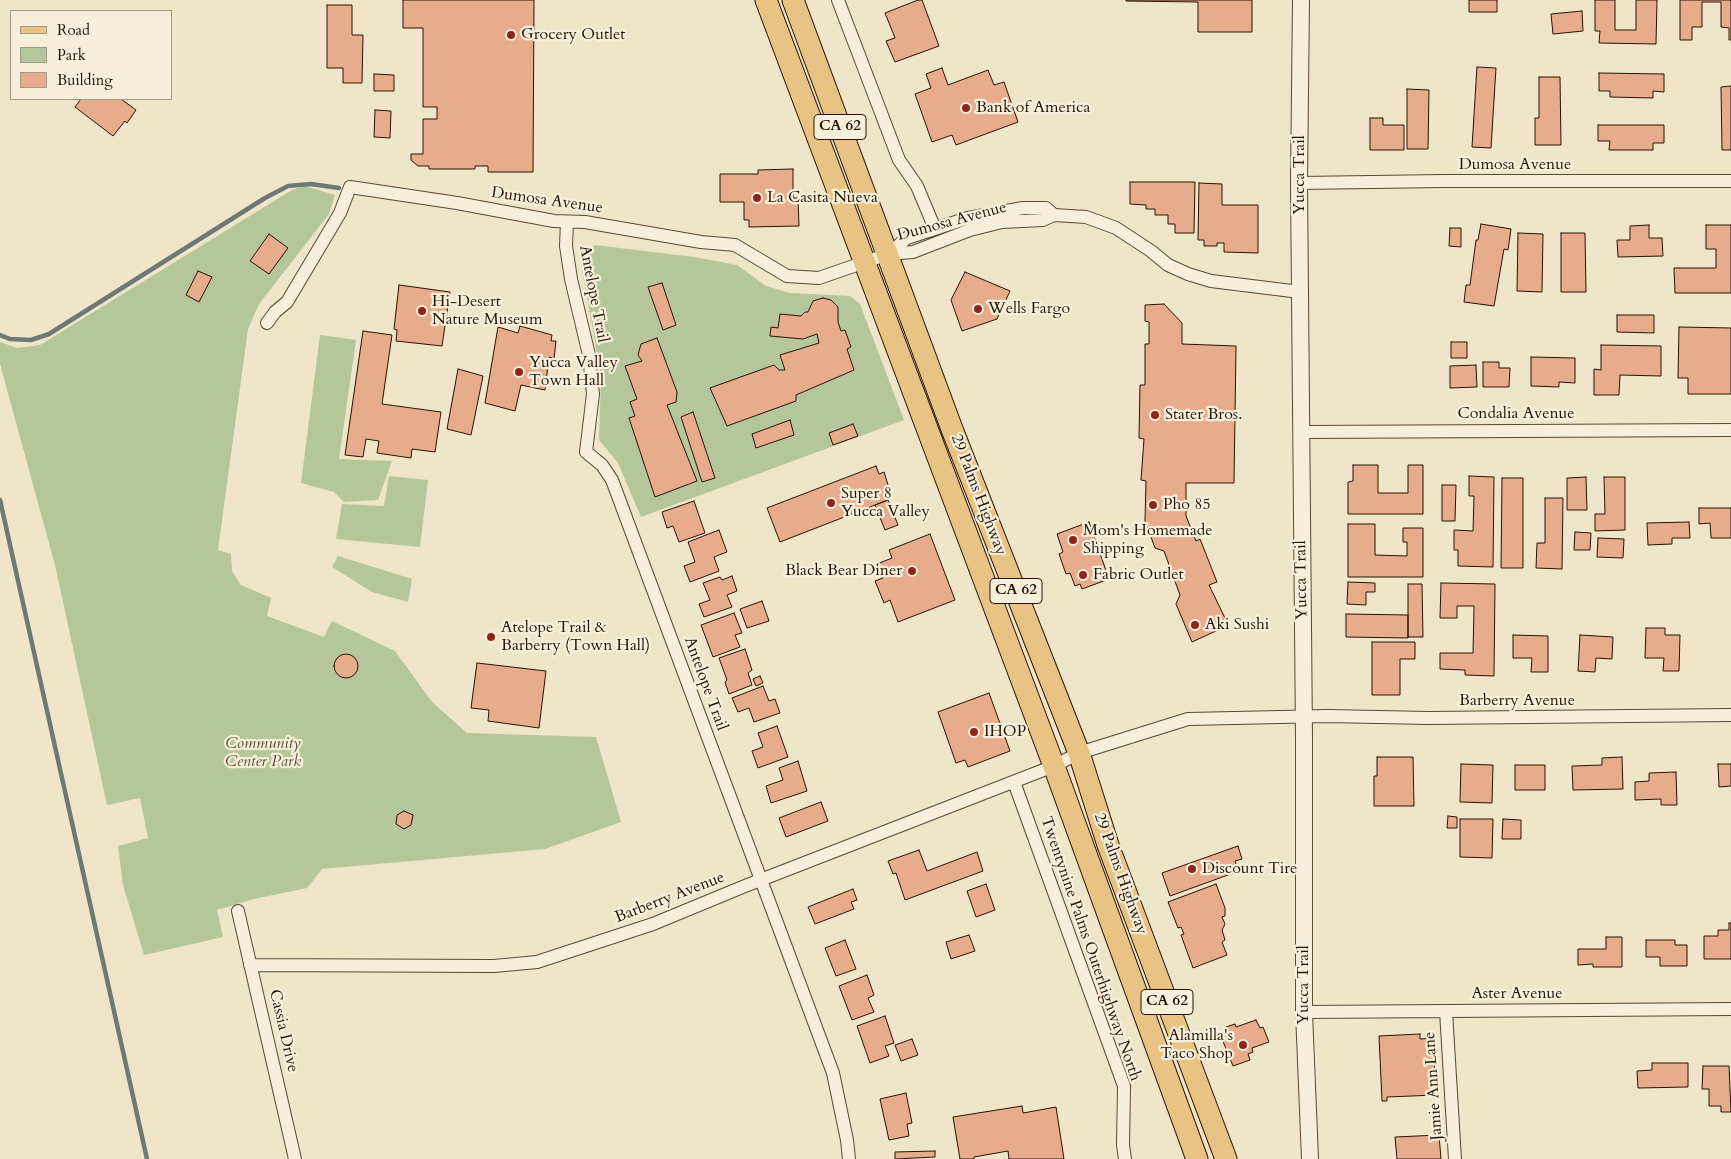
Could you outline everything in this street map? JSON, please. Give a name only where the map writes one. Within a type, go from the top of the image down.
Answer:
[{"type":"main road","name":"29 Palms Highway","points":[[766,0],[1054,766],[1197,1159]]},
{"type":"main road","name":"29 Palms Highway","points":[[793,0],[952,430],[1079,753],[1108,845],[1226,1159]]},
{"type":"street","points":[[838,0],[899,160],[917,186],[935,229]]},
{"type":"street","name":"Yucca Trail","points":[[1301,0],[1299,183],[1304,1012],[1310,1159]]},
{"type":"street","name":"Dumosa Avenue","points":[[1299,183],[1731,181]]},
{"type":"street","name":"Dumosa Avenue","points":[[267,323],[275,312],[287,302],[340,213],[350,187],[457,203],[554,221],[585,222],[701,242],[735,245],[761,259],[786,276],[819,278],[888,254],[913,252],[970,230],[1002,222],[1043,220],[1054,215],[1086,217],[1116,228],[1168,264],[1188,274],[1211,281],[1300,292]]},
{"type":"street","name":"Dumosa Avenue","points":[[888,254],[907,238],[968,218],[1022,208],[1046,208],[1054,215]]},
{"type":"street","name":"Antelope Trail","points":[[567,222],[566,246],[571,279],[589,355],[593,394],[586,452],[602,465],[612,480],[833,1073],[847,1140],[849,1159]]},
{"type":"street","name":"Condalia Avenue","points":[[1300,432],[1731,430]]},
{"type":"street","name":"Barberry Avenue","points":[[250,965],[494,966],[537,962],[653,924],[1054,766],[1079,753],[1188,719],[1731,716]]},
{"type":"street","name":"Twentynine Palms Outerhighway North","points":[[1014,782],[1124,1086],[1123,1144],[1125,1159]]},
{"type":"street","name":"Cassia Drive","points":[[238,911],[295,1159]]},
{"type":"street","name":"Aster Avenue","points":[[1304,1012],[1731,1009]]},
{"type":"street","name":"Jamie Ann Lane","points":[[1446,1011],[1455,1159]]},
{"type":"green space","name":"Community Center Park","points":[[305,186],[335,195],[329,214],[259,304],[248,329],[218,550],[231,554],[232,571],[241,585],[271,598],[267,616],[324,637],[332,621],[395,651],[432,702],[467,733],[596,737],[621,822],[545,849],[322,869],[307,888],[254,899],[217,910],[223,937],[144,955],[123,885],[118,846],[148,838],[140,798],[107,805],[55,565],[0,364],[0,342],[17,348],[40,345],[292,190]]},
{"type":"green space","points":[[595,245],[694,257],[737,265],[766,286],[790,293],[850,296],[860,304],[904,420],[641,517],[618,463],[599,440],[601,376],[580,258]]},
{"type":"green space","points":[[320,335],[356,340],[339,459],[392,461],[378,500],[344,502],[334,492],[301,483]]},
{"type":"green space","points":[[389,476],[428,480],[420,547],[336,539],[342,504],[384,506]]},
{"type":"green space","points":[[338,556],[412,579],[408,602],[372,592],[332,567]]},
{"type":"building","points":[[403,0],[534,0],[533,172],[488,172],[488,166],[475,166],[475,169],[429,169],[429,166],[418,166],[411,160],[411,154],[423,154],[423,119],[437,119],[437,107],[423,107],[423,28],[403,28]]},
{"type":"building","points":[[922,0],[939,46],[895,62],[886,41],[895,38],[885,13]]},
{"type":"building","points":[[1126,0],[1252,0],[1252,32],[1198,32],[1198,2]]},
{"type":"building","points":[[1469,0],[1497,0],[1497,12],[1469,12]]},
{"type":"building","points":[[1595,0],[1615,0],[1615,30],[1636,30],[1636,0],[1657,0],[1656,44],[1599,43],[1600,31],[1595,31]]},
{"type":"building","points":[[1680,0],[1731,0],[1731,40],[1729,40],[1729,28],[1721,27],[1721,2],[1702,2],[1702,27],[1692,27],[1692,40],[1680,40]]},
{"type":"building","points":[[327,5],[352,5],[352,35],[363,35],[362,83],[343,83],[343,68],[327,68]]},
{"type":"building","points":[[1582,11],[1583,31],[1553,34],[1551,14]]},
{"type":"building","points":[[1477,67],[1496,68],[1491,148],[1472,147]]},
{"type":"building","name":"Bank of America","points":[[942,68],[948,85],[988,70],[994,85],[1004,82],[1018,122],[956,145],[952,135],[932,142],[915,94],[931,88],[926,74]]},
{"type":"building","points":[[1599,73],[1664,74],[1664,92],[1653,91],[1653,98],[1610,97],[1610,91],[1599,91]]},
{"type":"building","points":[[374,74],[394,75],[394,91],[374,91]]},
{"type":"building","points":[[1539,77],[1560,77],[1561,145],[1535,145],[1535,118],[1539,118]]},
{"type":"building","points":[[1731,86],[1731,150],[1722,150],[1721,87]]},
{"type":"building","points":[[1407,89],[1429,90],[1428,149],[1407,149]]},
{"type":"building","points":[[80,100],[122,100],[136,110],[127,123],[125,121],[113,136],[75,107]]},
{"type":"building","points":[[375,110],[391,111],[390,138],[374,137]]},
{"type":"building","points":[[1370,118],[1383,118],[1383,125],[1404,125],[1404,150],[1370,150]]},
{"type":"building","points":[[1598,125],[1664,125],[1664,143],[1653,143],[1653,150],[1609,150],[1610,141],[1598,141]]},
{"type":"building","name":"La Casita Nueva","points":[[793,169],[793,198],[798,198],[799,226],[749,227],[749,220],[744,220],[744,202],[720,202],[720,174],[758,174],[758,170]]},
{"type":"building","points":[[1130,182],[1195,182],[1194,233],[1175,233],[1175,224],[1168,224],[1168,215],[1155,215],[1155,209],[1146,209],[1146,205],[1130,204]]},
{"type":"building","points":[[1199,183],[1222,184],[1222,205],[1258,205],[1258,253],[1224,252],[1224,243],[1217,243],[1217,246],[1204,246],[1204,240],[1198,240]]},
{"type":"building","points":[[1481,224],[1511,229],[1508,250],[1504,249],[1494,306],[1464,302],[1466,285],[1470,285],[1476,240],[1478,240]]},
{"type":"building","points":[[1649,225],[1649,238],[1662,238],[1663,256],[1618,257],[1617,240],[1630,240],[1630,226]]},
{"type":"building","points":[[1706,225],[1731,225],[1731,293],[1675,293],[1674,268],[1716,268],[1716,249],[1706,249]]},
{"type":"building","points":[[1450,228],[1461,228],[1461,247],[1449,246]]},
{"type":"building","points":[[1518,233],[1543,234],[1542,292],[1517,291]]},
{"type":"building","points":[[1561,233],[1585,233],[1586,292],[1561,292]]},
{"type":"building","points":[[269,234],[288,248],[269,274],[250,261]]},
{"type":"building","points":[[198,271],[212,277],[199,302],[186,295]]},
{"type":"building","name":"Wells Fargo","points":[[965,272],[1010,291],[997,319],[962,331],[951,300]]},
{"type":"building","points":[[662,283],[676,325],[663,330],[648,287]]},
{"type":"building","name":"Hi-Desert Nature Museum","points":[[399,285],[450,292],[442,346],[396,341],[397,330],[394,329]]},
{"type":"building","points":[[823,298],[831,300],[838,307],[838,322],[841,331],[845,330],[851,347],[847,349],[854,370],[796,395],[796,401],[727,426],[710,388],[774,365],[779,370],[785,370],[780,355],[819,343],[817,334],[803,339],[770,336],[771,327],[778,328],[780,314],[801,316],[808,312],[813,301]]},
{"type":"building","points":[[1164,304],[1182,323],[1182,344],[1236,346],[1234,483],[1186,483],[1186,516],[1196,541],[1200,539],[1217,582],[1209,585],[1225,618],[1218,630],[1192,642],[1176,604],[1180,595],[1164,551],[1155,548],[1145,521],[1146,481],[1141,480],[1144,439],[1139,438],[1140,385],[1145,385],[1145,344],[1149,344],[1149,322],[1145,321],[1145,305]]},
{"type":"building","points":[[1617,315],[1654,315],[1654,333],[1617,332]]},
{"type":"building","name":"Yucca Valley Town Hall","points":[[520,326],[552,335],[551,341],[556,341],[554,359],[549,357],[545,390],[521,385],[515,411],[485,403],[498,327],[518,333]]},
{"type":"building","points":[[1679,327],[1731,328],[1731,394],[1688,394],[1688,378],[1678,378]]},
{"type":"building","points":[[363,331],[392,335],[382,404],[441,412],[435,452],[412,449],[411,458],[377,453],[379,441],[366,439],[363,457],[345,455]]},
{"type":"building","points":[[657,338],[677,392],[676,402],[667,405],[697,481],[655,497],[629,418],[635,416],[630,402],[637,399],[625,366],[642,361],[638,355],[641,344]]},
{"type":"building","points":[[1451,342],[1467,342],[1467,358],[1451,358]]},
{"type":"building","points":[[1601,345],[1661,346],[1661,376],[1620,375],[1619,395],[1594,395],[1594,369],[1601,370]]},
{"type":"building","points":[[1531,357],[1575,358],[1575,383],[1559,382],[1559,387],[1531,386]]},
{"type":"building","points":[[1483,362],[1499,362],[1499,368],[1510,368],[1509,387],[1483,387]]},
{"type":"building","points":[[1476,365],[1477,387],[1450,388],[1450,366]]},
{"type":"building","points":[[458,369],[483,376],[471,435],[447,429]]},
{"type":"building","points":[[693,412],[715,478],[702,482],[681,417]]},
{"type":"building","points":[[790,420],[794,435],[756,448],[752,434]]},
{"type":"building","points":[[853,424],[858,436],[833,445],[829,433]]},
{"type":"building","points":[[1353,465],[1378,465],[1378,493],[1408,493],[1408,465],[1423,465],[1423,514],[1348,514],[1348,482],[1353,481]]},
{"type":"building","name":"Super 8 Yucca Valley","points":[[876,466],[879,474],[884,472],[889,488],[884,489],[888,500],[780,542],[767,508]]},
{"type":"building","points":[[1469,476],[1494,477],[1493,567],[1458,566],[1458,550],[1454,550],[1454,530],[1473,531],[1474,496],[1469,496]]},
{"type":"building","points":[[1586,477],[1587,510],[1567,510],[1567,478]]},
{"type":"building","points":[[1604,477],[1625,477],[1625,530],[1595,531],[1595,514],[1605,514]]},
{"type":"building","points":[[1502,478],[1523,478],[1523,568],[1501,568]]},
{"type":"building","points":[[1442,485],[1456,485],[1455,521],[1442,521]]},
{"type":"building","points":[[1545,498],[1563,498],[1562,569],[1536,568],[1537,543],[1545,543]]},
{"type":"building","points":[[888,500],[898,525],[885,530],[875,505]]},
{"type":"building","points":[[694,501],[705,533],[679,542],[673,526],[667,528],[662,512]]},
{"type":"building","points":[[1699,508],[1731,508],[1731,538],[1711,538],[1710,523],[1699,524]]},
{"type":"building","points":[[1089,522],[1109,579],[1082,589],[1080,584],[1075,586],[1070,573],[1066,574],[1059,554],[1063,552],[1057,534]]},
{"type":"building","points":[[1689,522],[1690,538],[1672,538],[1672,544],[1648,545],[1647,523]]},
{"type":"building","points":[[1348,524],[1375,524],[1375,555],[1407,556],[1407,542],[1403,542],[1403,528],[1423,528],[1423,577],[1348,577]]},
{"type":"building","points":[[719,530],[727,552],[714,557],[719,571],[690,582],[684,566],[695,562],[688,542]]},
{"type":"building","points":[[1575,532],[1591,533],[1590,550],[1574,550]]},
{"type":"building","name":"Black Bear Diner","points":[[930,534],[955,600],[898,622],[890,600],[884,603],[875,581],[883,578],[877,564],[892,558],[889,550]]},
{"type":"building","points":[[1598,538],[1624,539],[1623,558],[1597,557]]},
{"type":"building","points":[[732,576],[737,591],[727,595],[732,607],[704,617],[699,604],[710,600],[703,583],[720,577],[722,580]]},
{"type":"building","points":[[1348,582],[1375,583],[1375,592],[1366,592],[1366,605],[1347,604]]},
{"type":"building","points":[[1441,583],[1495,584],[1494,676],[1465,675],[1465,670],[1440,669],[1440,653],[1473,653],[1474,606],[1457,606],[1457,618],[1440,618]]},
{"type":"building","points":[[1408,584],[1422,584],[1423,637],[1408,637]]},
{"type":"building","points":[[762,601],[769,621],[747,628],[740,609]]},
{"type":"building","points":[[734,613],[742,633],[735,635],[740,647],[713,657],[701,625]]},
{"type":"building","points":[[1346,614],[1408,615],[1408,638],[1346,637]]},
{"type":"building","points":[[1646,628],[1665,628],[1665,635],[1680,635],[1679,671],[1663,671],[1664,658],[1645,658]]},
{"type":"building","points":[[1513,635],[1548,636],[1548,672],[1531,672],[1532,658],[1513,658]]},
{"type":"building","points":[[1580,635],[1613,637],[1612,659],[1596,658],[1595,672],[1578,671]]},
{"type":"building","points":[[1372,642],[1415,642],[1415,659],[1400,659],[1400,695],[1372,695]]},
{"type":"building","points":[[745,649],[752,670],[748,673],[752,685],[729,694],[725,682],[727,680],[719,658]]},
{"type":"building","points":[[346,654],[351,655],[357,661],[357,671],[351,677],[346,678],[341,677],[335,671],[334,666],[335,661],[341,655]]},
{"type":"building","points":[[477,663],[546,671],[539,728],[488,721],[489,710],[471,708]]},
{"type":"building","points":[[760,676],[763,683],[756,686],[753,679]]},
{"type":"building","points":[[763,686],[769,701],[775,699],[780,713],[754,722],[749,708],[738,712],[732,698]]},
{"type":"building","name":"IHOP","points":[[989,693],[1010,751],[968,767],[965,760],[956,763],[938,712]]},
{"type":"building","points":[[777,726],[788,757],[758,768],[752,751],[763,747],[758,733]]},
{"type":"building","points":[[1377,757],[1413,757],[1414,806],[1374,806],[1374,776],[1377,776]]},
{"type":"building","points":[[1622,757],[1623,789],[1573,790],[1572,766],[1602,765],[1602,758]]},
{"type":"building","points":[[798,761],[807,791],[771,803],[766,786],[783,780],[779,768]]},
{"type":"building","points":[[1461,764],[1493,765],[1492,803],[1460,802]]},
{"type":"building","points":[[1718,764],[1731,764],[1731,786],[1719,787]]},
{"type":"building","points":[[1515,765],[1545,765],[1545,790],[1515,790]]},
{"type":"building","points":[[1676,772],[1677,805],[1661,805],[1661,799],[1635,800],[1635,782],[1649,781],[1649,773]]},
{"type":"building","points":[[821,802],[828,821],[786,837],[779,818]]},
{"type":"building","points":[[404,811],[413,815],[411,825],[404,829],[396,824],[397,815]]},
{"type":"building","points":[[1448,816],[1457,817],[1457,828],[1447,828]]},
{"type":"building","points":[[1460,819],[1493,819],[1492,858],[1460,857]]},
{"type":"building","points":[[1503,819],[1521,820],[1521,839],[1502,839]]},
{"type":"building","points":[[1238,846],[1242,859],[1235,861],[1239,871],[1170,896],[1162,873]]},
{"type":"building","points":[[919,850],[927,871],[977,852],[983,871],[905,900],[896,873],[893,874],[888,861]]},
{"type":"building","points":[[986,884],[995,910],[976,917],[967,891]]},
{"type":"building","points":[[1216,884],[1225,908],[1225,916],[1222,917],[1225,924],[1222,930],[1225,940],[1222,942],[1227,955],[1193,968],[1181,935],[1184,934],[1181,927],[1178,928],[1168,902]]},
{"type":"building","points":[[853,889],[857,900],[851,902],[854,909],[815,924],[808,907]]},
{"type":"building","points":[[1729,923],[1731,923],[1731,959],[1704,959],[1704,936],[1718,936],[1718,930],[1729,930]]},
{"type":"building","points":[[969,935],[975,951],[951,959],[946,942]]},
{"type":"building","points":[[1606,937],[1622,937],[1622,967],[1593,967],[1593,964],[1578,965],[1578,949],[1606,949]]},
{"type":"building","points":[[845,940],[856,969],[836,976],[825,948]]},
{"type":"building","points":[[1646,940],[1675,940],[1675,945],[1687,945],[1687,966],[1660,966],[1660,957],[1646,957]]},
{"type":"building","points":[[867,975],[874,995],[868,998],[874,1012],[852,1020],[839,986]]},
{"type":"building","points":[[885,1016],[894,1043],[885,1046],[889,1056],[870,1063],[857,1026]]},
{"type":"building","name":"Alamilla's Taco Shop","points":[[1256,1020],[1260,1028],[1263,1027],[1269,1042],[1252,1048],[1253,1052],[1248,1054],[1250,1060],[1233,1066],[1220,1034],[1227,1031],[1226,1027],[1235,1024],[1236,1027]]},
{"type":"building","points":[[1420,1034],[1420,1039],[1433,1038],[1436,1095],[1387,1097],[1387,1101],[1382,1101],[1379,1036]]},
{"type":"building","points":[[912,1039],[918,1055],[901,1061],[895,1045]]},
{"type":"building","points":[[1652,1063],[1688,1063],[1688,1087],[1638,1088],[1637,1071],[1652,1070]]},
{"type":"building","points":[[1703,1066],[1729,1066],[1731,1112],[1721,1112],[1721,1106],[1709,1106],[1709,1089],[1702,1089]]},
{"type":"building","points":[[906,1093],[912,1123],[907,1124],[909,1136],[889,1140],[880,1099]]},
{"type":"building","points":[[1022,1106],[1023,1113],[1056,1107],[1064,1159],[1009,1159],[1008,1151],[974,1157],[974,1159],[960,1159],[953,1117]]},
{"type":"building","points":[[1439,1135],[1441,1159],[1397,1159],[1395,1137]]},
{"type":"building","points":[[935,1151],[935,1157],[895,1159],[895,1152]]},
{"type":"waterway","points":[[0,335],[10,339],[31,340],[49,334],[265,198],[288,186],[311,184],[339,188]]},
{"type":"waterway","points":[[0,500],[147,1159]]},
{"type":"place","name":"Grocery Outlet","points":[[511,35]]},
{"type":"place","name":"Bank of America","points":[[966,108]]},
{"type":"place","name":"La Casita Nueva","points":[[757,198]]},
{"type":"place","name":"Wells Fargo","points":[[978,309]]},
{"type":"place","name":"Hi-Desert Nature Museum","points":[[422,311]]},
{"type":"place","name":"Yucca Valley Town Hall","points":[[519,372]]},
{"type":"place","name":"Stater Bros.","points":[[1155,415]]},
{"type":"place","name":"Super 8 Yucca Valley","points":[[831,503]]},
{"type":"place","name":"Pho 85","points":[[1153,505]]},
{"type":"place","name":"Mom's Homemade Shipping","points":[[1073,540]]},
{"type":"place","name":"Black Bear Diner","points":[[912,571]]},
{"type":"place","name":"Fabric Outlet","points":[[1083,575]]},
{"type":"place","name":"Aki Sushi","points":[[1195,625]]},
{"type":"place","name":"Atelope Trail & Barberry (Town Hall)","points":[[491,637]]},
{"type":"place","name":"IHOP","points":[[974,732]]},
{"type":"place","name":"Discount Tire","points":[[1192,869]]},
{"type":"place","name":"Alamilla's Taco Shop","points":[[1243,1045]]}]
